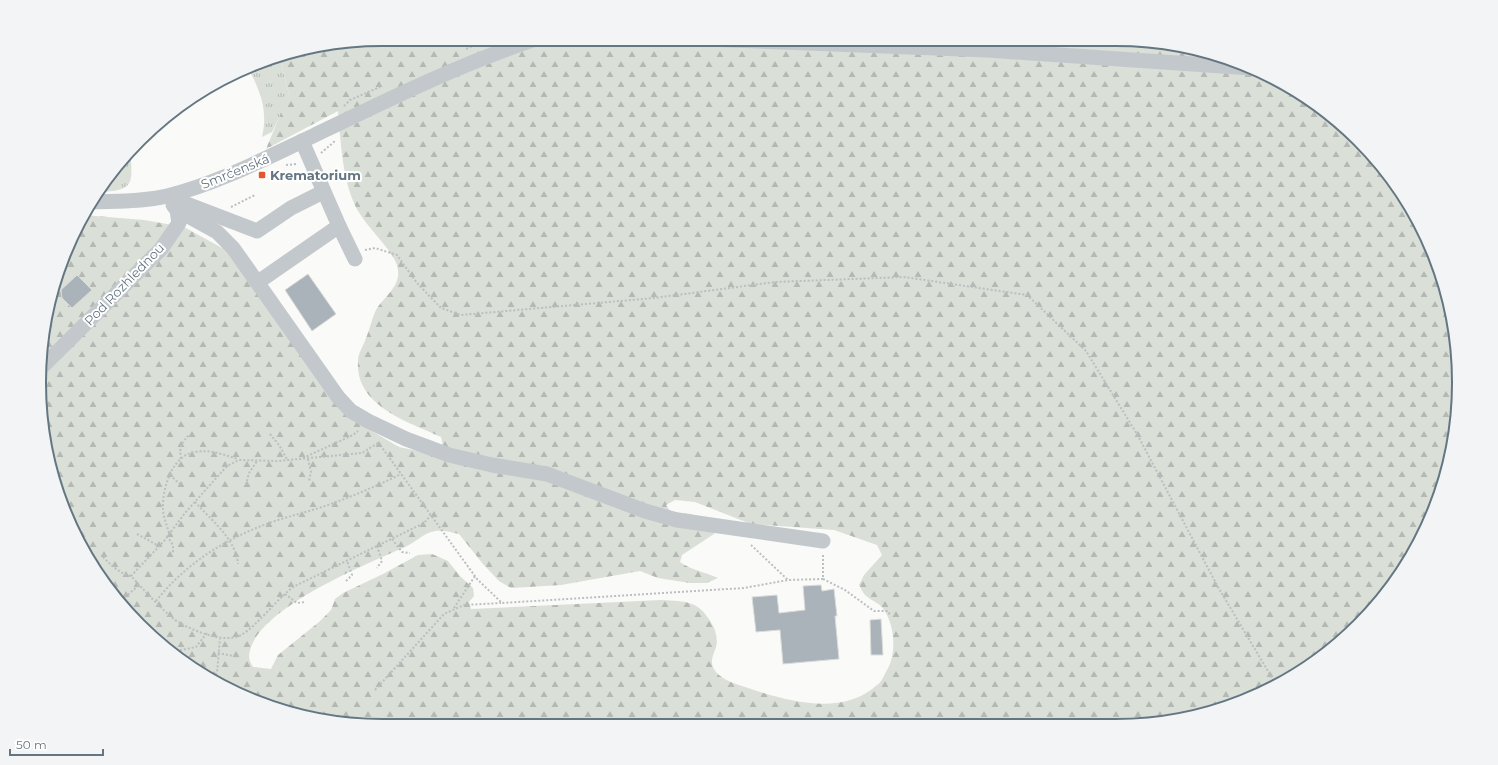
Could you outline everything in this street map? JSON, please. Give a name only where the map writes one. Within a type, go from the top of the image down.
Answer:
[{"type":"street","name":"Smrčenská","points":[[99,202],[130,201],[166,196],[218,180],[370,109],[482,59],[517,46]]},
{"type":"street","points":[[884,46],[987,50],[1230,67]]},
{"type":"street","points":[[302,141],[323,192],[354,256]]},
{"type":"street","points":[[166,196],[257,231],[291,208],[323,192]]},
{"type":"street","points":[[166,196],[177,210],[217,232],[233,248],[338,397],[358,415],[406,439],[449,455],[492,465],[547,474],[645,511],[677,520],[823,542]]},
{"type":"street","name":"Pod Rozhlednou","points":[[47,363],[160,249],[179,223],[177,210]]},
{"type":"street","points":[[258,282],[339,226]]},
{"type":"path","points":[[282,166],[300,164],[309,160],[323,152],[339,138]]},
{"type":"path","points":[[226,209],[255,195]]},
{"type":"path","points":[[354,256],[374,248],[397,255],[417,282],[441,308],[460,315],[654,298],[775,282],[904,277],[1027,295],[1086,351],[1138,434],[1218,587],[1273,680]]},
{"type":"path","points":[[300,460],[353,435],[365,424],[358,415]]},
{"type":"path","points":[[181,459],[181,443],[190,434]]},
{"type":"path","points":[[270,434],[288,460]]},
{"type":"path","points":[[374,437],[474,576],[487,591],[502,603]]},
{"type":"path","points":[[173,553],[173,545],[168,535],[163,510],[164,486],[170,475],[185,455],[195,452],[210,451],[239,460],[300,460],[362,453],[378,443]]},
{"type":"path","points":[[308,459],[311,472],[309,481]]},
{"type":"path","points":[[131,576],[159,546],[227,466],[239,460]]},
{"type":"path","points":[[246,485],[249,473],[257,461]]},
{"type":"path","points":[[156,601],[168,586],[210,550],[275,521],[334,503],[401,474]]},
{"type":"path","points":[[170,475],[182,486]]},
{"type":"path","points":[[195,502],[229,541],[234,550],[238,564]]},
{"type":"path","points":[[103,557],[113,568],[123,574],[131,576],[178,622],[220,638],[232,639],[241,635],[293,587],[424,523],[431,516]]},
{"type":"path","points":[[137,534],[159,546]]},
{"type":"path","points":[[392,539],[402,552],[410,553]]},
{"type":"path","points":[[823,542],[823,579]]},
{"type":"path","points":[[750,544],[788,580]]},
{"type":"path","points":[[377,546],[382,561],[377,568]]},
{"type":"path","points":[[346,581],[352,575],[347,561]]},
{"type":"path","points":[[454,608],[474,576]]},
{"type":"path","points":[[375,690],[444,614],[454,608],[464,605],[744,588],[788,580],[823,579],[845,590],[874,611],[888,611],[890,615]]},
{"type":"path","points":[[125,598],[139,585]]},
{"type":"path","points":[[285,593],[297,603],[305,602]]},
{"type":"path","points":[[181,651],[196,647],[207,633]]},
{"type":"path","points":[[216,675],[217,673],[220,638]]},
{"type":"path","points":[[218,653],[238,657]]},
{"type":"green space","points":[[382,46],[1116,46],[1181,52],[1224,64],[1284,91],[1320,116],[1337,130],[1368,161],[1382,178],[1407,214],[1417,234],[1441,295],[1446,317],[1451,360],[1452,382],[1449,426],[1441,470],[1434,491],[1407,551],[1395,569],[1368,604],[1337,635],[1302,662],[1284,674],[1264,684],[1224,701],[1181,713],[1116,719],[382,719],[317,713],[274,701],[214,674],[178,649],[145,620],[130,604],[103,569],[91,551],[81,531],[57,470],[49,426],[46,382],[49,339],[57,295],[72,254],[90,216],[144,220],[184,227],[224,249],[246,267],[360,424],[399,447],[423,452],[443,446],[441,437],[399,418],[374,401],[365,390],[359,377],[359,355],[376,310],[392,290],[398,279],[397,265],[390,253],[362,218],[353,200],[345,175],[338,111],[266,149],[289,94],[281,62],[317,52]],"holes":[[[675,500],[695,502],[751,524],[834,530],[877,545],[882,555],[864,575],[859,585],[865,595],[877,603],[885,611],[892,628],[892,657],[890,664],[879,684],[863,695],[846,701],[829,704],[793,701],[730,682],[722,678],[716,672],[712,663],[717,642],[713,626],[698,607],[685,602],[661,600],[471,609],[469,602],[474,596],[473,588],[460,576],[448,561],[432,554],[418,555],[343,593],[335,599],[331,610],[319,622],[278,655],[271,669],[253,667],[250,660],[249,656],[255,639],[269,622],[290,606],[340,577],[405,547],[424,535],[434,531],[445,531],[459,534],[499,581],[511,588],[561,585],[640,571],[658,578],[690,583],[707,583],[718,578],[680,562],[682,555],[714,534],[716,524],[695,515],[671,512],[666,505]]]},
{"type":"green space","points":[[281,62],[289,94],[285,106],[272,132],[262,137],[264,128],[264,111],[257,86],[251,73]]},
{"type":"green space","points":[[130,160],[131,178],[129,183],[119,190],[106,191]]},
{"type":"building","points":[[308,274],[336,314],[312,331],[285,290]]},
{"type":"building","points":[[77,275],[92,290],[72,308],[62,298],[61,290]]},
{"type":"building","points":[[821,585],[822,591],[834,589],[839,659],[783,664],[780,630],[756,632],[752,597],[777,595],[779,613],[805,610],[803,586]]},
{"type":"building","points":[[881,619],[883,655],[871,655],[870,620]]},
{"type":"place","name":"Krematorium","points":[[262,175]]}]
